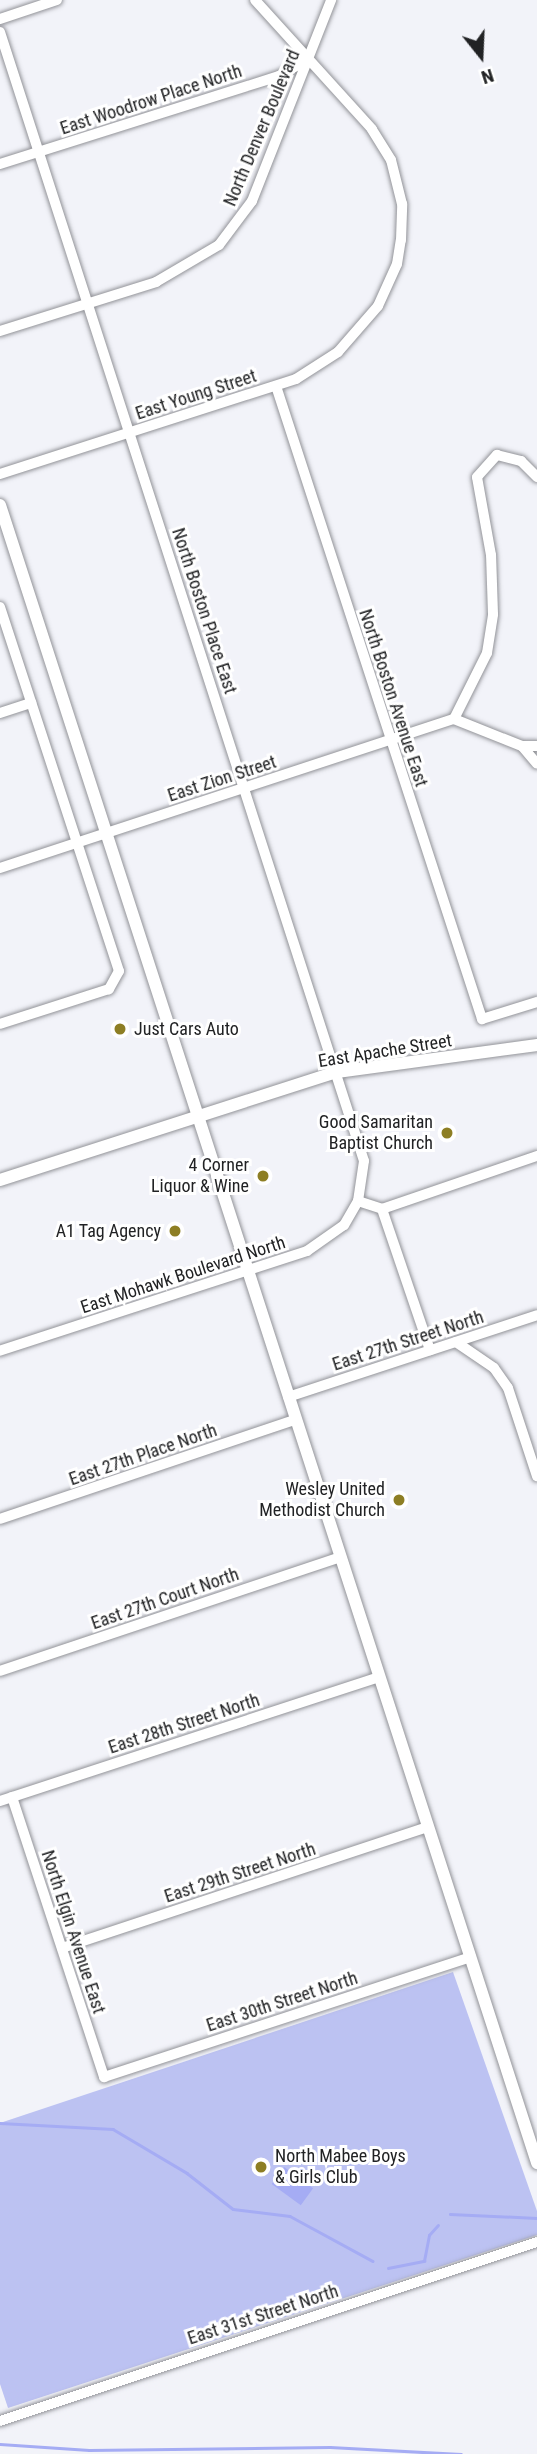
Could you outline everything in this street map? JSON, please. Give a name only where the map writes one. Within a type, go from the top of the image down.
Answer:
[{"type":"main road","points":[[0,505],[200,1115],[247,1270],[537,2163]]},
{"type":"main road","name":"East Apache Street","points":[[0,1180],[337,1072],[537,1045]]},
{"type":"street","points":[[0,19],[57,0]]},
{"type":"street","name":"East Young Street","points":[[0,474],[276,386],[315,370],[338,352],[378,306],[397,264],[401,240],[401,204],[395,176],[372,129],[255,0]]},
{"type":"street","name":"North Denver Boulevard","points":[[0,331],[180,271],[219,246],[236,228],[252,201],[331,0]]},
{"type":"street","name":"North Boston Place East","points":[[0,32],[362,1142],[364,1171],[358,1201]]},
{"type":"street","name":"East Woodrow Place North","points":[[0,164],[279,76],[309,59]]},
{"type":"street","name":"North Boston Avenue East","points":[[276,386],[482,1019],[537,1002]]},
{"type":"street","points":[[537,477],[521,461],[497,455],[477,477],[493,589],[487,653],[454,719],[522,746],[537,746]]},
{"type":"street","points":[[0,607],[119,971],[118,979],[110,989],[0,1024]]},
{"type":"street","points":[[0,713],[31,703]]},
{"type":"street","name":"East Zion Street","points":[[0,868],[454,719]]},
{"type":"street","points":[[522,746],[537,764]]},
{"type":"street","points":[[358,1201],[382,1209],[537,1156]]},
{"type":"street","name":"East Mohawk Boulevard North","points":[[0,1351],[307,1251],[344,1225],[358,1201]]},
{"type":"street","points":[[382,1209],[430,1350]]},
{"type":"street","name":"East 27th Street North","points":[[288,1397],[537,1315]]},
{"type":"street","points":[[456,1342],[494,1368],[508,1388],[537,1476]]},
{"type":"street","name":"East 27th Place North","points":[[0,1519],[296,1420]]},
{"type":"street","name":"East 27th Court North","points":[[0,1671],[340,1557]]},
{"type":"street","name":"East 28th Street North","points":[[0,1801],[379,1677]]},
{"type":"street","name":"North Elgin Avenue East","points":[[12,1797],[104,2077]]},
{"type":"street","name":"East 29th Street North","points":[[62,1948],[428,1827]]},
{"type":"street","name":"East 30th Street North","points":[[104,2077],[471,1957]]},
{"type":"street","name":"East 31st Street North","points":[[0,2421],[537,2242]]},
{"type":"shaded area","name":"North Mabee Boys & Girls Club","points":[[453,1972],[537,2211],[537,2235],[8,2408],[0,2384],[0,2123]]},
{"type":"shaded area","points":[[284,2167],[313,2188],[301,2205],[272,2184]]},
{"type":"waterway","points":[[0,2123],[113,2129],[187,2173],[233,2209],[290,2216],[373,2261]]},
{"type":"waterway","points":[[450,2214],[537,2218]]},
{"type":"waterway","points":[[388,2268],[424,2261],[429,2235],[438,2225]]},
{"type":"waterway","points":[[0,2444],[89,2450],[330,2447],[461,2454]]},
{"type":"place","name":"Just Cars Auto","points":[[120,1029]]},
{"type":"place","name":"Good Samaritan Baptist Church","points":[[447,1133]]},
{"type":"place","name":"4 Corner Liquor & Wine","points":[[263,1176]]},
{"type":"place","name":"A1 Tag Agency","points":[[175,1231]]},
{"type":"place","name":"Wesley United Methodist Church","points":[[399,1500]]},
{"type":"place","name":"North Mabee Boys & Girls Club","points":[[261,2167]]}]
